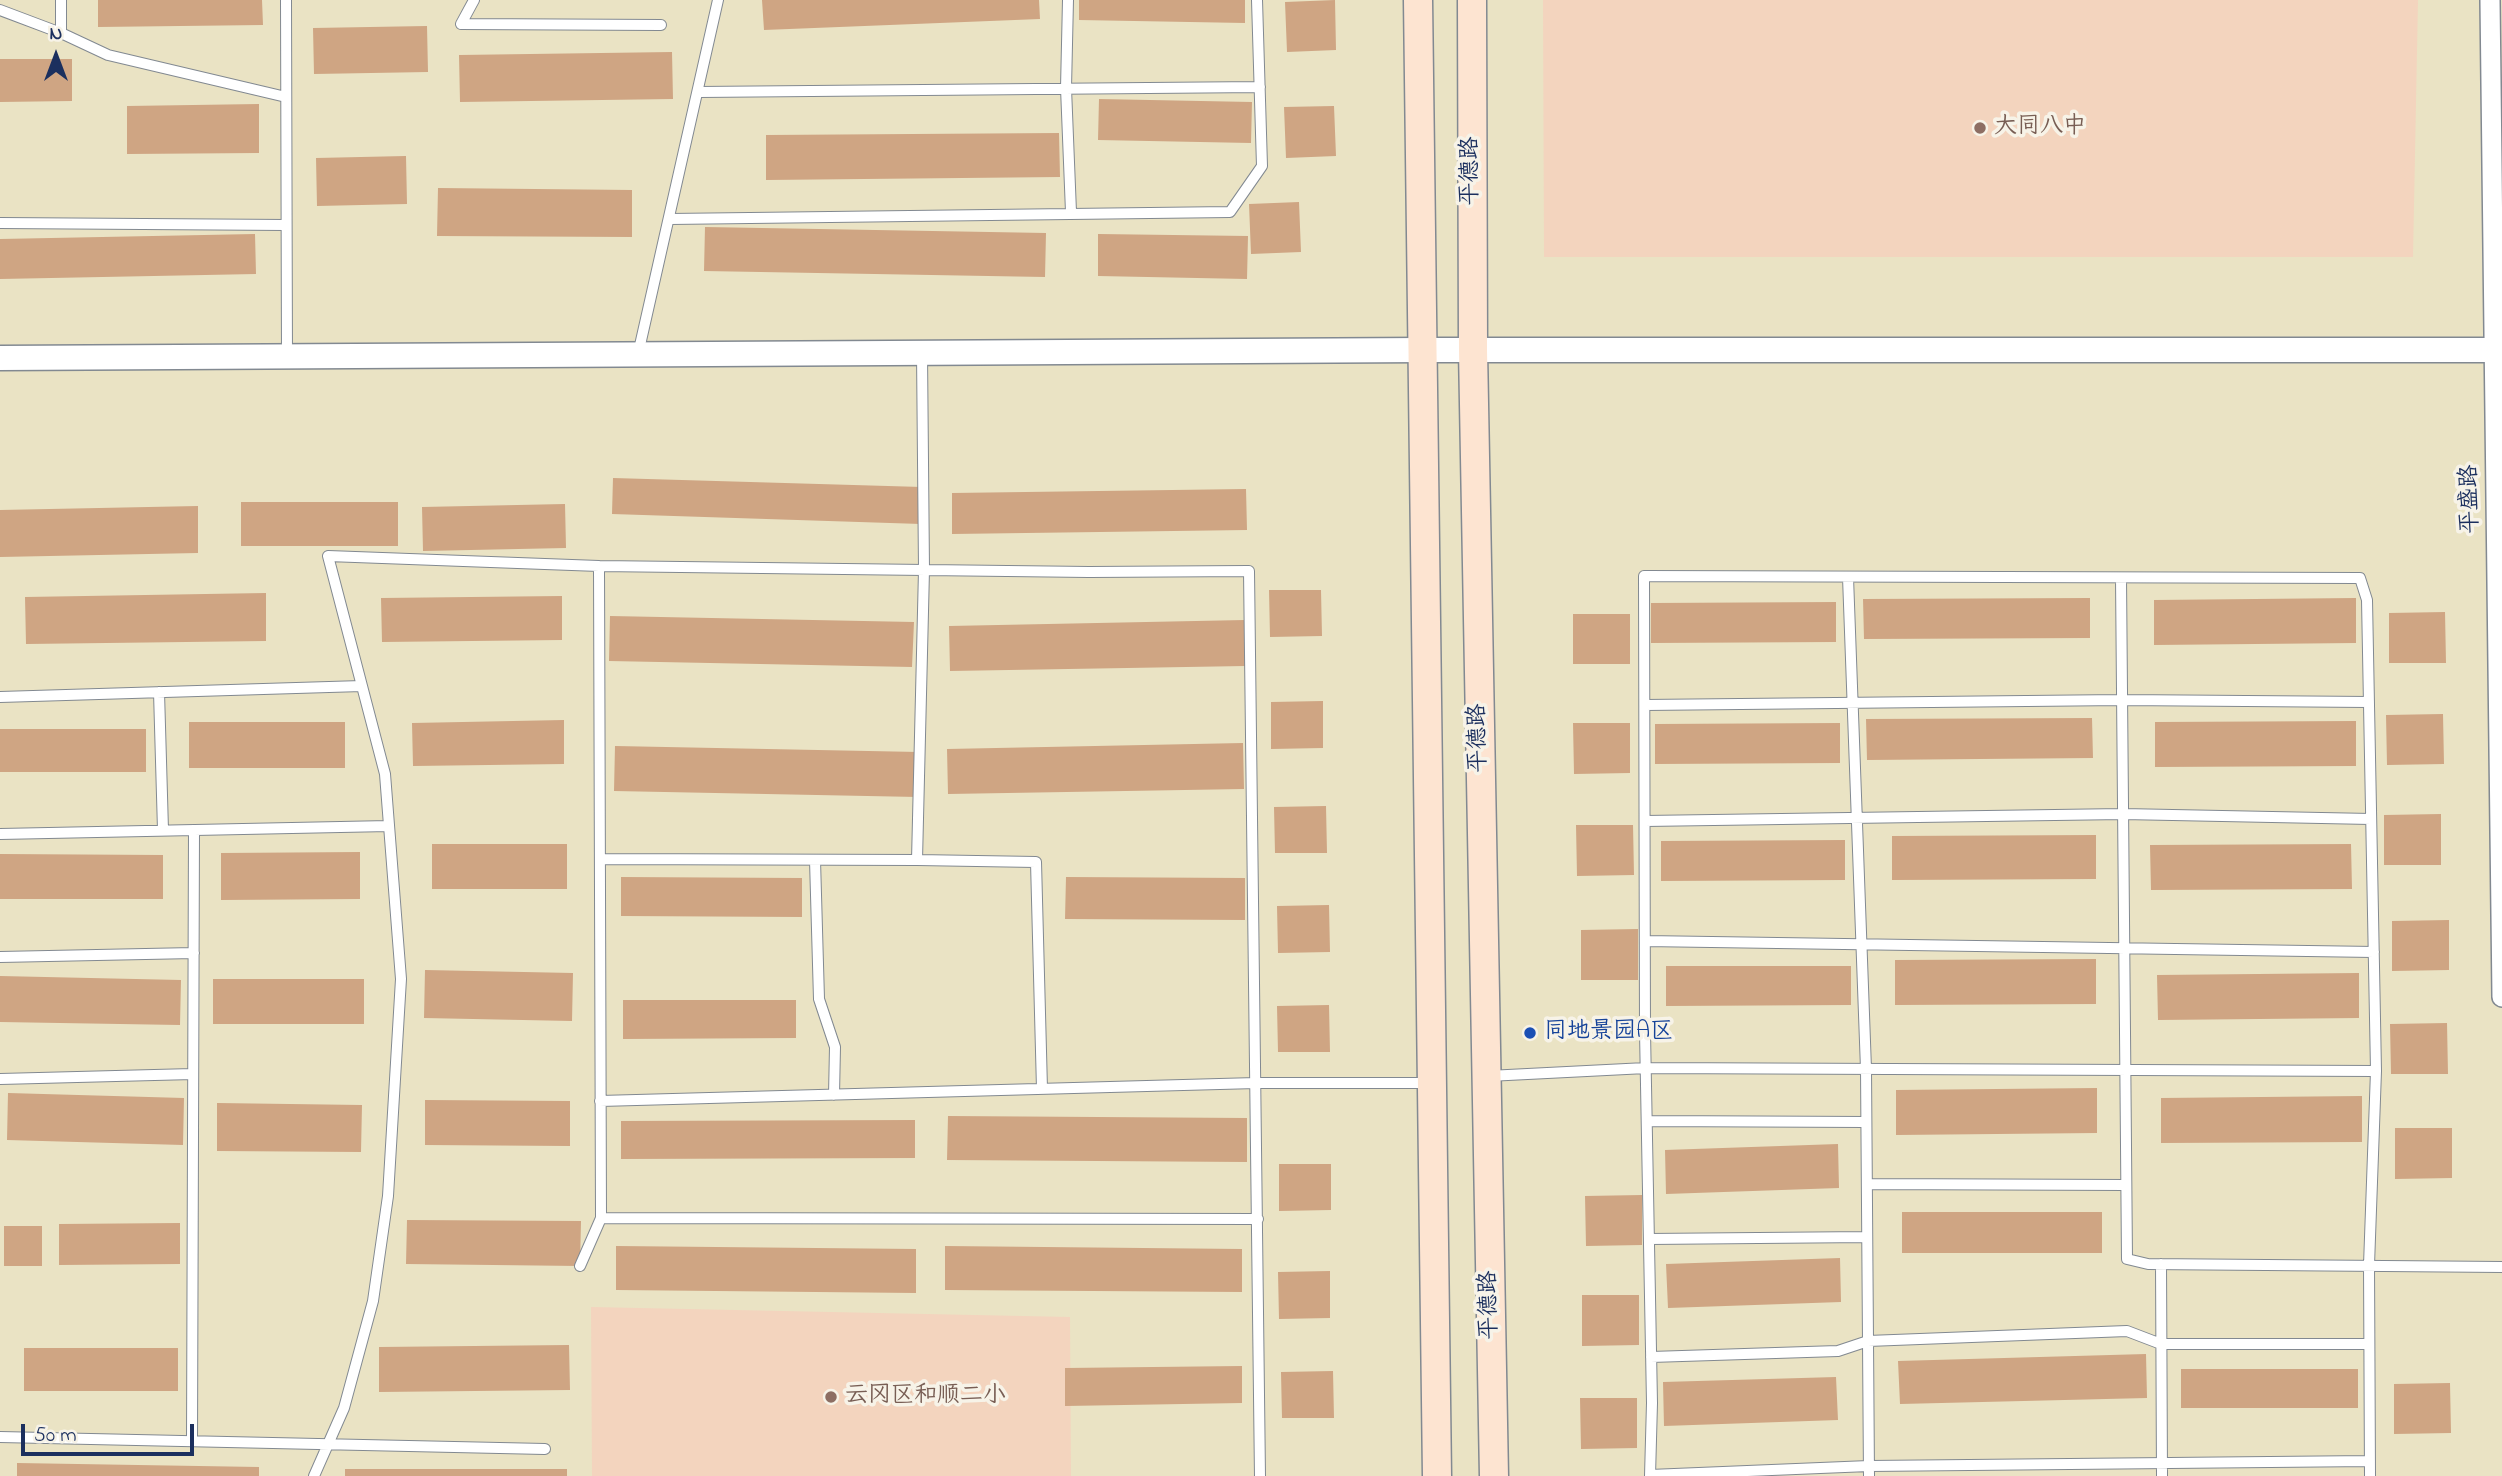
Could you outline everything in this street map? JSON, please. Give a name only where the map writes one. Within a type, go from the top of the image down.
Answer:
[{"type":"main road","points":[[1418,0],[1437,1476]]},
{"type":"main road","name":"平德路","points":[[1472,0],[1472,350],[1494,1476]]},
{"type":"street","name":"平盛路","points":[[2490,0],[2499,350],[2502,998]]},
{"type":"street","points":[[0,358],[1423,350],[2499,350]]},
{"type":"lane","points":[[61,0],[61,33]]},
{"type":"lane","points":[[286,0],[286,356]]},
{"type":"lane","points":[[474,0],[461,24],[661,25]]},
{"type":"lane","points":[[638,354],[718,0]]},
{"type":"lane","points":[[1068,0],[1066,88],[1071,212]]},
{"type":"lane","points":[[670,219],[1230,212],[1262,166],[1257,0]]},
{"type":"lane","points":[[0,10],[61,33],[108,55],[286,97]]},
{"type":"lane","points":[[699,92],[1259,87]]},
{"type":"lane","points":[[0,223],[286,225]]},
{"type":"lane","points":[[917,860],[924,570],[922,352]]},
{"type":"lane","points":[[314,1476],[344,1408],[373,1301],[388,1196],[401,979],[385,774],[328,556],[599,566],[1250,571],[1260,1476]]},
{"type":"lane","points":[[580,1266],[601,1218],[599,566]]},
{"type":"lane","points":[[2370,1461],[2162,1461],[1650,1475],[1644,576],[2360,578],[2367,600],[2376,1070],[2369,1265],[2369,1344],[2370,1461],[2370,1476]]},
{"type":"lane","points":[[1848,577],[1850,705],[1866,1069],[1868,1471]]},
{"type":"lane","points":[[2121,578],[2127,1259],[2161,1264],[2502,1267]]},
{"type":"lane","points":[[0,697],[362,686]]},
{"type":"lane","points":[[159,692],[163,830]]},
{"type":"lane","points":[[1644,705],[1850,705],[2122,700],[2369,702]]},
{"type":"lane","points":[[1645,821],[2123,814],[2371,820]]},
{"type":"lane","points":[[0,834],[389,826]]},
{"type":"lane","points":[[192,1440],[194,830]]},
{"type":"lane","points":[[600,859],[1036,862],[1042,1089]]},
{"type":"lane","points":[[815,860],[819,999],[835,1047],[834,1095]]},
{"type":"lane","points":[[1645,941],[2374,952]]},
{"type":"lane","points":[[0,957],[194,953]]},
{"type":"lane","points":[[1487,1076],[1646,1068],[2376,1070]]},
{"type":"lane","points":[[0,1080],[193,1074]]},
{"type":"lane","points":[[600,1101],[1256,1083],[1432,1083]]},
{"type":"lane","points":[[1647,1121],[1866,1122]]},
{"type":"lane","points":[[1867,1184],[2126,1185]]},
{"type":"lane","points":[[601,1218],[1258,1219]]},
{"type":"lane","points":[[1649,1240],[1867,1237]]},
{"type":"lane","points":[[2161,1264],[2162,1476]]},
{"type":"lane","points":[[1651,1357],[1838,1351],[1868,1341],[2127,1331],[2161,1344],[2369,1344]]},
{"type":"lane","points":[[0,1437],[545,1448]]},
{"type":"shaded area","name":"大同八中","points":[[1543,0],[2418,0],[2413,257],[1544,257]]},
{"type":"shaded area","name":"云冈区和顺二小","points":[[591,1307],[1070,1317],[1071,1476],[592,1476]]},
{"type":"building","points":[[98,0],[262,0],[263,25],[98,27]]},
{"type":"building","points":[[762,0],[1039,0],[1040,19],[764,30]]},
{"type":"building","points":[[1079,0],[1245,0],[1245,23],[1079,20]]},
{"type":"building","points":[[1335,0],[1336,50],[1287,52],[1285,2]]},
{"type":"building","points":[[427,26],[428,72],[314,74],[313,28]]},
{"type":"building","points":[[672,52],[673,99],[460,102],[459,55]]},
{"type":"building","points":[[0,59],[72,59],[72,101],[0,102]]},
{"type":"building","points":[[1099,99],[1252,102],[1251,143],[1098,140]]},
{"type":"building","points":[[259,104],[259,153],[127,154],[127,106]]},
{"type":"building","points":[[1334,106],[1336,156],[1286,158],[1284,107]]},
{"type":"building","points":[[1059,133],[1060,177],[766,180],[766,135]]},
{"type":"building","points":[[406,156],[407,204],[317,206],[316,158]]},
{"type":"building","points":[[438,188],[632,190],[632,237],[437,236]]},
{"type":"building","points":[[1299,202],[1301,252],[1251,254],[1249,204]]},
{"type":"building","points":[[705,227],[1046,233],[1045,277],[704,271]]},
{"type":"building","points":[[255,234],[256,274],[0,279],[0,239]]},
{"type":"building","points":[[1098,234],[1248,236],[1247,279],[1098,276]]},
{"type":"building","points":[[613,478],[922,487],[921,524],[612,514]]},
{"type":"building","points":[[1246,489],[1247,530],[952,534],[952,493]]},
{"type":"building","points":[[241,502],[398,502],[398,546],[241,546]]},
{"type":"building","points":[[565,504],[566,548],[423,551],[422,507]]},
{"type":"building","points":[[198,506],[198,553],[0,557],[0,510]]},
{"type":"building","points":[[1269,590],[1321,590],[1322,636],[1270,637]]},
{"type":"building","points":[[266,593],[266,641],[26,644],[25,597]]},
{"type":"building","points":[[562,596],[562,640],[382,642],[381,598]]},
{"type":"building","points":[[2090,598],[2090,638],[1864,639],[1863,599]]},
{"type":"building","points":[[2356,598],[2356,643],[2154,645],[2154,600]]},
{"type":"building","points":[[1836,602],[1836,642],[1651,643],[1651,603]]},
{"type":"building","points":[[2445,612],[2446,663],[2389,663],[2389,613]]},
{"type":"building","points":[[1573,614],[1630,614],[1630,664],[1573,664]]},
{"type":"building","points":[[610,616],[914,622],[912,667],[609,661]]},
{"type":"building","points":[[1245,620],[1245,666],[950,671],[949,626]]},
{"type":"building","points":[[1323,701],[1323,748],[1271,749],[1271,702]]},
{"type":"building","points":[[2443,714],[2444,764],[2387,765],[2386,715]]},
{"type":"building","points":[[2092,718],[2093,758],[1867,760],[1866,719]]},
{"type":"building","points":[[564,720],[564,764],[413,766],[412,723]]},
{"type":"building","points":[[2356,721],[2356,766],[2155,767],[2155,722]]},
{"type":"building","points":[[189,722],[345,722],[345,768],[189,768]]},
{"type":"building","points":[[1573,723],[1630,723],[1630,773],[1574,774]]},
{"type":"building","points":[[1840,723],[1840,763],[1655,764],[1655,724]]},
{"type":"building","points":[[0,729],[146,729],[146,772],[0,772]]},
{"type":"building","points":[[1243,743],[1244,789],[948,794],[947,749]]},
{"type":"building","points":[[615,746],[919,752],[918,797],[614,791]]},
{"type":"building","points":[[1326,806],[1327,853],[1275,853],[1274,807]]},
{"type":"building","points":[[2441,814],[2441,865],[2384,865],[2384,815]]},
{"type":"building","points":[[1576,825],[1633,825],[1634,875],[1577,876]]},
{"type":"building","points":[[2096,835],[2096,879],[1892,880],[1892,836]]},
{"type":"building","points":[[1845,840],[1845,880],[1661,881],[1661,841]]},
{"type":"building","points":[[432,844],[567,844],[567,889],[432,889]]},
{"type":"building","points":[[2351,844],[2352,889],[2151,890],[2150,845]]},
{"type":"building","points":[[360,852],[360,899],[221,900],[221,853]]},
{"type":"building","points":[[0,854],[163,855],[163,899],[0,899]]},
{"type":"building","points":[[621,877],[802,878],[802,917],[621,916]]},
{"type":"building","points":[[1066,877],[1245,878],[1245,920],[1065,919]]},
{"type":"building","points":[[1329,905],[1330,952],[1278,953],[1277,906]]},
{"type":"building","points":[[2449,920],[2449,970],[2392,971],[2392,921]]},
{"type":"building","points":[[1638,929],[1638,980],[1581,980],[1581,930]]},
{"type":"building","points":[[2096,959],[2096,1004],[1895,1005],[1895,960]]},
{"type":"building","points":[[1666,966],[1851,966],[1851,1005],[1666,1006]]},
{"type":"building","points":[[425,970],[573,973],[572,1021],[424,1018]]},
{"type":"building","points":[[2359,973],[2359,1018],[2158,1020],[2157,975]]},
{"type":"building","points":[[0,976],[181,980],[180,1025],[0,1022]]},
{"type":"building","points":[[213,979],[364,979],[364,1024],[213,1024]]},
{"type":"building","points":[[623,1000],[796,1000],[796,1038],[623,1039]]},
{"type":"building","points":[[1329,1005],[1330,1052],[1278,1052],[1277,1006]]},
{"type":"building","points":[[2447,1023],[2448,1074],[2391,1074],[2390,1024]]},
{"type":"building","points":[[2097,1088],[2097,1133],[1896,1135],[1896,1090]]},
{"type":"building","points":[[8,1093],[184,1098],[183,1145],[7,1140]]},
{"type":"building","points":[[2362,1096],[2362,1142],[2161,1143],[2161,1098]]},
{"type":"building","points":[[425,1100],[570,1101],[570,1146],[425,1145]]},
{"type":"building","points":[[217,1103],[362,1105],[361,1152],[217,1151]]},
{"type":"building","points":[[948,1116],[1247,1118],[1247,1162],[947,1160]]},
{"type":"building","points":[[915,1120],[915,1158],[621,1159],[621,1121]]},
{"type":"building","points":[[2395,1128],[2452,1128],[2452,1178],[2395,1179]]},
{"type":"building","points":[[1838,1144],[1839,1188],[1666,1194],[1665,1150]]},
{"type":"building","points":[[1279,1164],[1331,1164],[1331,1210],[1279,1211]]},
{"type":"building","points":[[1642,1195],[1642,1245],[1586,1246],[1585,1196]]},
{"type":"building","points":[[1902,1212],[2102,1212],[2102,1253],[1902,1253]]},
{"type":"building","points":[[407,1220],[581,1221],[580,1266],[406,1264]]},
{"type":"building","points":[[180,1223],[180,1264],[59,1265],[59,1224]]},
{"type":"building","points":[[4,1226],[42,1226],[42,1266],[4,1266]]},
{"type":"building","points":[[616,1246],[916,1249],[916,1293],[616,1290]]},
{"type":"building","points":[[945,1246],[1242,1249],[1242,1292],[945,1290]]},
{"type":"building","points":[[1840,1258],[1841,1302],[1668,1308],[1666,1264]]},
{"type":"building","points":[[1330,1271],[1330,1318],[1279,1319],[1278,1272]]},
{"type":"building","points":[[1582,1295],[1639,1295],[1639,1345],[1582,1346]]},
{"type":"building","points":[[569,1345],[570,1390],[379,1392],[379,1347]]},
{"type":"building","points":[[24,1348],[178,1348],[178,1391],[24,1391]]},
{"type":"building","points":[[2146,1354],[2147,1398],[1900,1404],[1898,1361]]},
{"type":"building","points":[[1242,1366],[1242,1403],[1065,1406],[1065,1368]]},
{"type":"building","points":[[2181,1369],[2358,1369],[2358,1408],[2181,1408]]},
{"type":"building","points":[[1333,1371],[1334,1418],[1282,1418],[1281,1372]]},
{"type":"building","points":[[1836,1377],[1838,1420],[1664,1426],[1663,1382]]},
{"type":"building","points":[[2450,1383],[2451,1433],[2394,1434],[2394,1384]]},
{"type":"building","points":[[1580,1398],[1637,1398],[1637,1448],[1581,1449]]},
{"type":"building","points":[[17,1463],[259,1467],[259,1476],[17,1476]]},
{"type":"building","points":[[345,1469],[567,1469],[567,1476],[345,1476]]},
{"type":"place","name":"大同八中","points":[[1980,128]]},
{"type":"place","name":"同地景园A区","points":[[1530,1033]]},
{"type":"place","name":"云冈区和顺二小","points":[[831,1397]]}]
